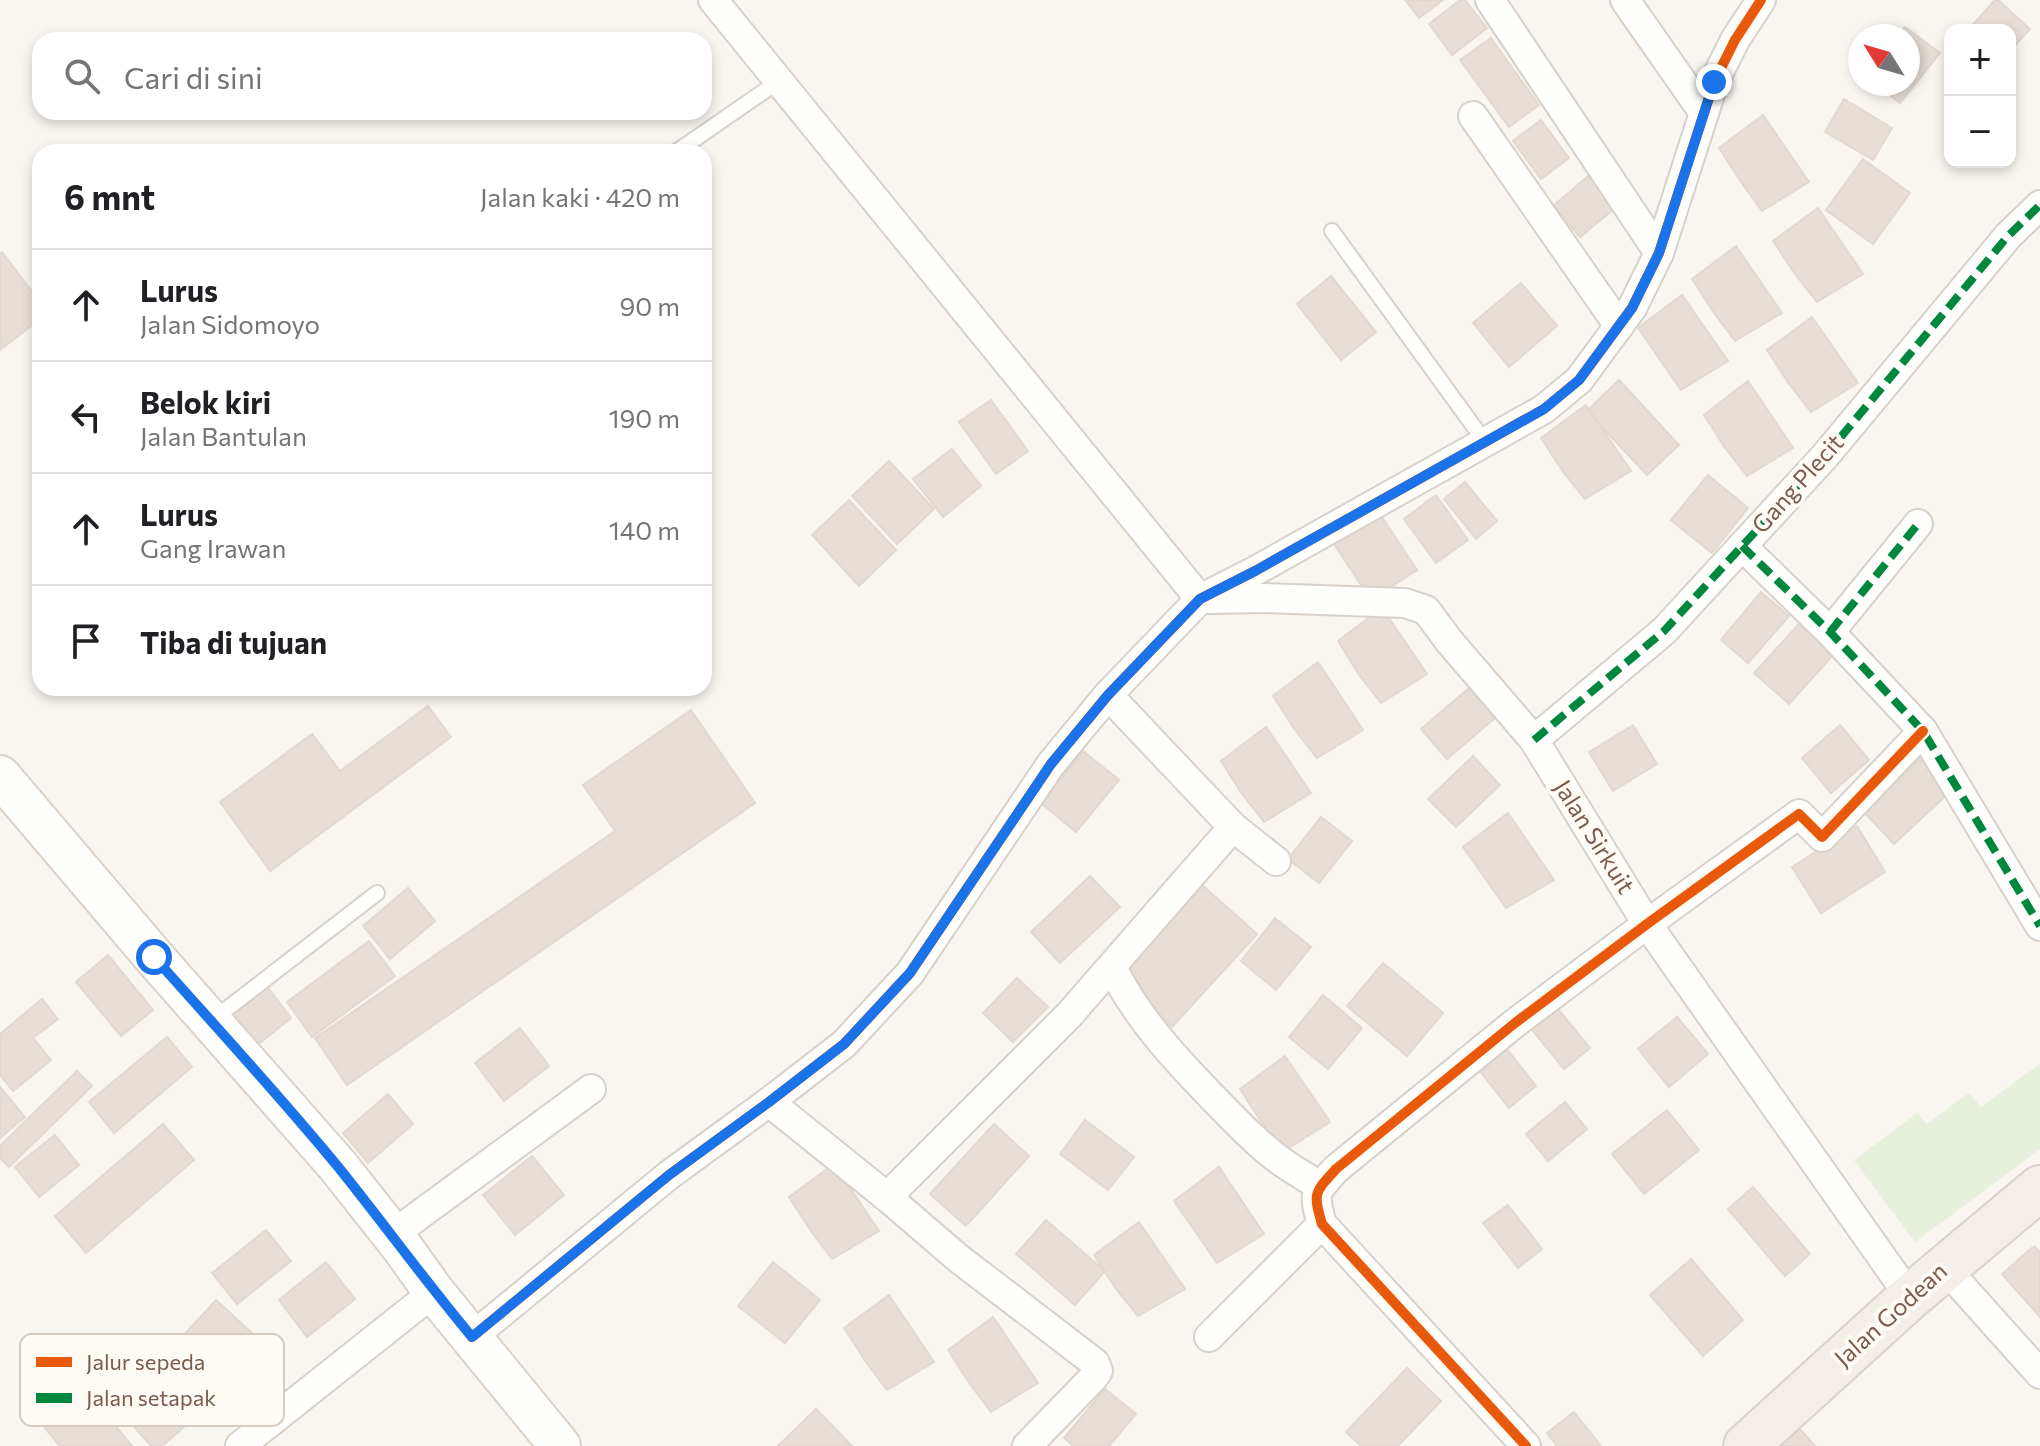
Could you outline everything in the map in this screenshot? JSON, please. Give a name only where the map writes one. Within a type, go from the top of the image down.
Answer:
[{"type":"main road","points":[[0,776],[338,1166],[434,1292],[560,1446]]},
{"type":"main road","name":"Jalan Godean","points":[[1746,1446],[1910,1297],[2040,1188]]},
{"type":"street","points":[[713,0],[1200,599]]},
{"type":"street","points":[[1490,0],[1659,253]]},
{"type":"street","points":[[1625,0],[1704,113]]},
{"type":"street","points":[[472,1337],[669,1175],[844,1044],[910,973],[1051,764],[1108,695],[1200,599],[1544,409],[1579,380],[1632,308],[1659,253],[1714,82],[1735,40],[1761,0]]},
{"type":"street","points":[[1473,116],[1619,326]]},
{"type":"street","name":"Gang Plecit","points":[[1534,740],[1664,631],[1825,456],[2008,236],[2040,205]]},
{"type":"street","points":[[1830,632],[1918,524]]},
{"type":"street","points":[[1742,546],[1830,632],[1923,731],[2040,926]]},
{"type":"street","name":"Jalan Sirkuit","points":[[1200,599],[1405,603],[1426,610],[1534,740],[1647,924],[1910,1297]]},
{"type":"street","points":[[1108,695],[1233,827],[1276,861]]},
{"type":"street","points":[[1526,1446],[1322,1224],[1315,1203],[1320,1186],[1336,1169],[1515,1023],[1799,814],[1822,837],[1923,731]]},
{"type":"street","points":[[887,1197],[1069,1015],[1233,827]]},
{"type":"street","points":[[1112,967],[1120,984],[1145,1018],[1195,1079],[1278,1160],[1320,1186]]},
{"type":"street","points":[[392,1235],[591,1089]]},
{"type":"street","points":[[769,1102],[958,1258],[1095,1363],[1098,1371],[1093,1378],[1027,1446]]},
{"type":"street","points":[[1209,1337],[1322,1224]]},
{"type":"street","points":[[1945,1268],[2040,1374]]},
{"type":"street","points":[[284,1411],[434,1292]]},
{"type":"street","points":[[240,1446],[265,1426]]},
{"type":"lane","points":[[688,144],[779,81]]},
{"type":"lane","points":[[1332,231],[1485,442]]},
{"type":"lane","points":[[211,1021],[377,893]]},
{"type":"green space","points":[[2040,1064],[2040,1149],[1915,1242],[1854,1160],[1917,1113],[1927,1124],[1969,1093],[1981,1107]]},
{"type":"building","points":[[1405,0],[1443,0],[1419,18]]},
{"type":"building","points":[[1460,0],[1465,0],[1487,28],[1452,55],[1429,24]]},
{"type":"building","points":[[1998,0],[2030,29],[2016,44],[2016,24],[1973,24]]},
{"type":"building","points":[[1491,38],[1539,105],[1509,127],[1460,60]]},
{"type":"building","points":[[1920,38],[1940,53],[1920,78]]},
{"type":"building","points":[[1891,96],[1906,96],[1900,103]]},
{"type":"building","points":[[1844,99],[1892,128],[1873,160],[1825,132]]},
{"type":"building","points":[[1763,115],[1809,182],[1762,211],[1719,148]]},
{"type":"building","points":[[1541,120],[1569,158],[1541,179],[1513,141]]},
{"type":"building","points":[[1863,159],[1910,193],[1873,244],[1826,210]]},
{"type":"building","points":[[1593,172],[1620,204],[1580,237],[1553,206]]},
{"type":"building","points":[[1818,208],[1863,274],[1817,302],[1773,241]]},
{"type":"building","points":[[1736,246],[1782,313],[1735,341],[1692,279]]},
{"type":"building","points":[[2,252],[32,291],[32,325],[0,350]]},
{"type":"building","points":[[1331,276],[1376,332],[1341,360],[1297,304]]},
{"type":"building","points":[[1521,283],[1557,326],[1509,367],[1473,323]]},
{"type":"building","points":[[1682,295],[1728,361],[1681,390],[1638,328]]},
{"type":"building","points":[[1812,317],[1858,383],[1811,412],[1767,350]]},
{"type":"building","points":[[1619,380],[1679,445],[1647,475],[1587,411]]},
{"type":"building","points":[[1748,381],[1793,448],[1747,476],[1704,415]]},
{"type":"building","points":[[991,400],[1028,451],[996,474],[959,422]]},
{"type":"building","points":[[1586,405],[1631,471],[1585,499],[1541,438]]},
{"type":"building","points":[[952,449],[981,486],[943,517],[913,479]]},
{"type":"building","points":[[889,461],[934,509],[897,544],[852,496]]},
{"type":"building","points":[[1708,475],[1748,508],[1712,553],[1671,520]]},
{"type":"building","points":[[1465,482],[1497,521],[1476,539],[1444,499]]},
{"type":"building","points":[[1436,495],[1468,540],[1436,563],[1404,519]]},
{"type":"building","points":[[849,500],[896,550],[859,586],[812,535]]},
{"type":"building","points":[[1376,508],[1417,570],[1371,600],[1330,538]]},
{"type":"building","points":[[1761,592],[1789,616],[1748,663],[1721,640]]},
{"type":"building","points":[[1382,608],[1427,674],[1381,703],[1338,641]]},
{"type":"building","points":[[1799,624],[1833,655],[1789,704],[1754,673]]},
{"type":"building","points":[[1318,662],[1363,730],[1317,758],[1273,696]]},
{"type":"building","points":[[1475,683],[1501,713],[1447,759],[1421,729]]},
{"type":"building","points":[[428,706],[451,737],[270,871],[220,802],[312,734],[340,771]]},
{"type":"building","points":[[691,710],[755,803],[347,1085],[315,1038],[615,831],[583,785]]},
{"type":"building","points":[[1633,725],[1657,764],[1613,791],[1589,752]]},
{"type":"building","points":[[1840,725],[1869,760],[1831,793],[1802,758]]},
{"type":"building","points":[[1266,727],[1311,793],[1264,822],[1221,761]]},
{"type":"building","points":[[1083,751],[1119,780],[1076,832],[1041,803]]},
{"type":"building","points":[[1473,756],[1500,785],[1456,827],[1428,799]]},
{"type":"building","points":[[1920,759],[1950,792],[1894,844],[1864,812]]},
{"type":"building","points":[[1508,813],[1554,880],[1506,908],[1463,847]]},
{"type":"building","points":[[1321,817],[1352,841],[1319,883],[1288,859]]},
{"type":"building","points":[[1857,826],[1885,872],[1821,913],[1792,867]]},
{"type":"building","points":[[1090,876],[1120,907],[1060,963],[1031,932]]},
{"type":"building","points":[[1202,885],[1257,934],[1172,1027],[1118,978]]},
{"type":"building","points":[[408,888],[435,921],[390,959],[363,926]]},
{"type":"building","points":[[1275,918],[1311,947],[1276,990],[1241,961]]},
{"type":"building","points":[[369,941],[395,976],[312,1037],[287,1002]]},
{"type":"building","points":[[108,955],[153,1010],[121,1036],[76,982]]},
{"type":"building","points":[[1383,963],[1443,1013],[1407,1056],[1347,1006]]},
{"type":"building","points":[[1017,978],[1048,1007],[1013,1042],[983,1013]]},
{"type":"building","points":[[266,985],[291,1018],[251,1050],[226,1017]]},
{"type":"building","points":[[1323,995],[1362,1028],[1328,1069],[1289,1037]]},
{"type":"building","points":[[42,999],[58,1019],[33,1038],[51,1060],[13,1091],[0,1075],[0,1034]]},
{"type":"building","points":[[1554,1004],[1590,1048],[1564,1069],[1528,1025]]},
{"type":"building","points":[[1677,1017],[1708,1054],[1669,1087],[1638,1049]]},
{"type":"building","points":[[520,1028],[549,1066],[504,1101],[475,1063]]},
{"type":"building","points":[[167,1037],[192,1067],[114,1133],[89,1102]]},
{"type":"building","points":[[1503,1044],[1536,1086],[1509,1108],[1475,1065]]},
{"type":"building","points":[[1285,1056],[1330,1122],[1284,1151],[1240,1089]]},
{"type":"building","points":[[77,1071],[92,1086],[9,1167],[0,1158],[0,1146]]},
{"type":"building","points":[[0,1087],[25,1117],[0,1138]]},
{"type":"building","points":[[388,1094],[413,1124],[368,1163],[343,1133]]},
{"type":"building","points":[[1565,1102],[1587,1129],[1548,1161],[1526,1134]]},
{"type":"building","points":[[1667,1110],[1699,1150],[1644,1194],[1612,1154]]},
{"type":"building","points":[[1085,1120],[1134,1157],[1108,1190],[1060,1154]]},
{"type":"building","points":[[163,1124],[194,1160],[86,1253],[55,1216]]},
{"type":"building","points":[[994,1124],[1029,1156],[966,1226],[930,1194]]},
{"type":"building","points":[[55,1135],[79,1165],[39,1197],[15,1167]]},
{"type":"building","points":[[532,1156],[564,1195],[515,1235],[483,1195]]},
{"type":"building","points":[[834,1164],[879,1231],[832,1259],[789,1197]]},
{"type":"building","points":[[1219,1167],[1264,1234],[1217,1263],[1174,1201]]},
{"type":"building","points":[[1753,1187],[1810,1254],[1785,1276],[1728,1209]]},
{"type":"building","points":[[1508,1205],[1542,1249],[1518,1268],[1483,1223]]},
{"type":"building","points":[[1046,1220],[1105,1271],[1075,1305],[1016,1254]]},
{"type":"building","points":[[1139,1222],[1185,1289],[1138,1316],[1094,1255]]},
{"type":"building","points":[[266,1230],[291,1261],[237,1304],[212,1273]]},
{"type":"building","points":[[2034,1246],[2040,1252],[2040,1317],[2002,1274]]},
{"type":"building","points":[[1691,1259],[1743,1320],[1703,1356],[1650,1295]]},
{"type":"building","points":[[326,1262],[355,1299],[307,1337],[279,1300]]},
{"type":"building","points":[[773,1262],[820,1300],[785,1343],[738,1306]]},
{"type":"building","points":[[889,1295],[934,1362],[887,1390],[844,1328]]},
{"type":"building","points":[[216,1300],[253,1334],[185,1334]]},
{"type":"building","points":[[993,1317],[1038,1383],[991,1412],[948,1350]]},
{"type":"building","points":[[1407,1368],[1441,1401],[1398,1446],[1361,1446],[1346,1432]]},
{"type":"building","points":[[1105,1389],[1136,1414],[1109,1446],[1073,1446],[1064,1438]]},
{"type":"building","points":[[816,1409],[852,1446],[778,1446]]},
{"type":"building","points":[[1574,1412],[1601,1446],[1557,1446],[1547,1433]]},
{"type":"building","points":[[1792,1420],[1815,1446],[1762,1446]]},
{"type":"building","points":[[43,1426],[116,1426],[132,1446],[60,1446]]},
{"type":"building","points":[[133,1426],[185,1426],[162,1446],[151,1446]]},
{"type":"marked path","points":[[1534,740],[1664,631],[1825,456],[2008,236],[2040,205]]},
{"type":"marked path","points":[[1830,632],[1918,524]]},
{"type":"marked path","points":[[1742,546],[1830,632],[1923,731],[2040,926]]},
{"type":"cycle path","points":[[472,1337],[669,1175],[844,1044],[910,973],[1051,764],[1108,695],[1200,599],[1544,409],[1579,380],[1632,308],[1659,253],[1714,82],[1735,40],[1761,0]]},
{"type":"cycle path","points":[[1526,1446],[1322,1224],[1317,1194],[1336,1169],[1515,1023],[1799,814],[1822,837],[1923,731]]},
{"type":"route","points":[[154,957],[338,1166],[472,1337],[669,1175],[844,1044],[910,973],[1051,764],[1108,695],[1200,599],[1544,409],[1579,380],[1632,308],[1659,253],[1714,82]]}]
